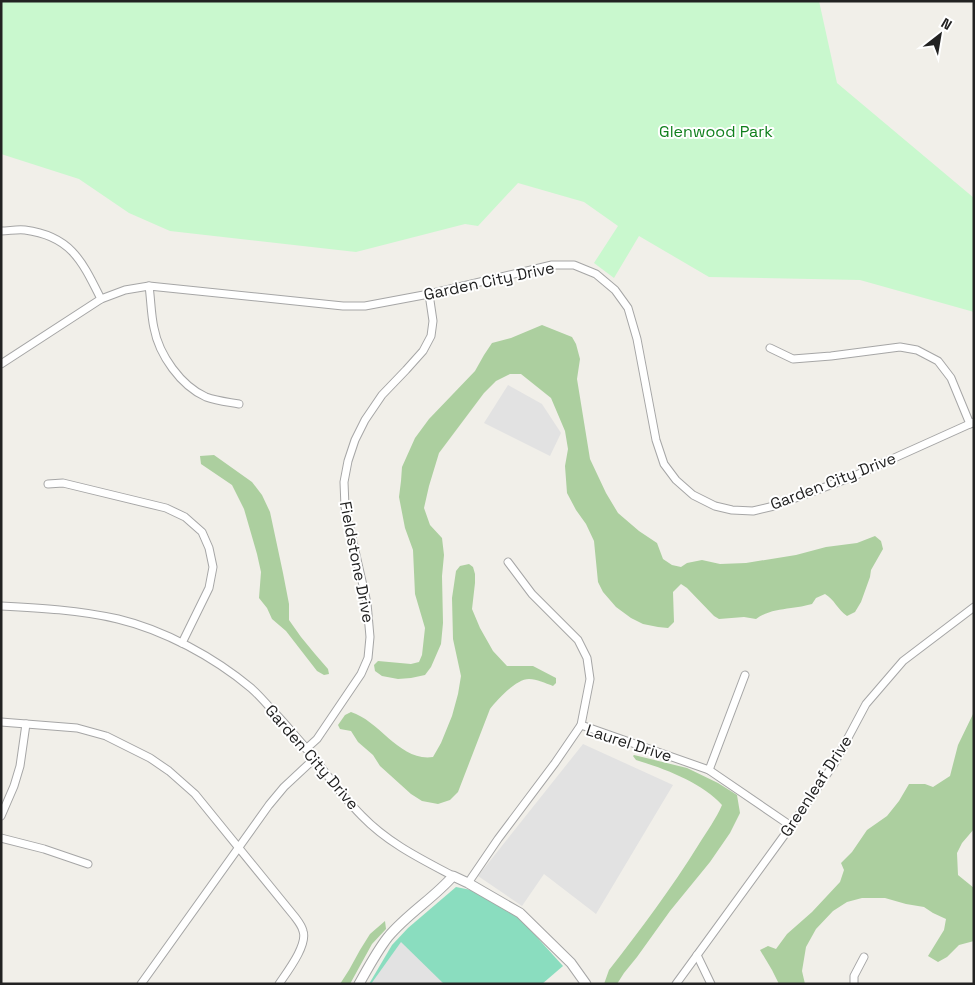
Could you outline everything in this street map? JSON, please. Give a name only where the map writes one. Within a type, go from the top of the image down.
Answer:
[{"type":"street","points":[[1,231],[23,230],[52,237],[59,241],[71,250],[86,270],[100,299]]},
{"type":"street","name":"Garden City Drive","points":[[1,364],[100,299],[125,290],[149,286],[343,306],[366,306],[429,294],[552,264],[574,265],[596,274],[615,290],[628,308],[637,339],[656,440],[664,464],[676,480],[693,495],[715,506],[732,510],[753,511],[774,506],[852,477],[972,423]]},
{"type":"street","points":[[149,286],[154,329],[161,349],[172,368],[186,385],[204,396],[219,402],[239,404]]},
{"type":"street","name":"Fieldstone Drive","points":[[306,749],[317,738],[361,674],[368,658],[370,637],[367,603],[345,506],[344,482],[348,461],[364,420],[382,395],[423,351],[431,336],[432,321],[429,294]]},
{"type":"street","points":[[770,348],[793,359],[900,347],[917,350],[938,361],[951,378],[972,423]]},
{"type":"street","points":[[48,484],[63,483],[166,508],[185,517],[202,532],[209,548],[213,567],[208,588],[182,643]]},
{"type":"street","points":[[508,562],[532,594],[578,640],[587,658],[590,679],[580,725]]},
{"type":"street","name":"Garden City Drive","points":[[1,606],[46,608],[118,619],[146,627],[182,643],[223,666],[252,689],[306,749],[362,816],[389,839],[412,854],[520,913],[571,963],[586,984]]},
{"type":"street","name":"Greenleaf Drive","points":[[676,984],[834,764],[866,704],[903,661],[974,607]]},
{"type":"street","points":[[709,770],[745,675]]},
{"type":"street","points":[[1,722],[77,728],[106,736],[150,758],[169,771],[195,794],[295,917],[303,930],[302,945],[279,984]]},
{"type":"street","points":[[1,816],[20,766],[26,724]]},
{"type":"street","name":"Laurel Drive","points":[[468,883],[498,839],[556,763],[580,725],[709,770],[791,826]]},
{"type":"street","points":[[141,984],[270,804],[284,787],[314,759]]},
{"type":"street","points":[[1,838],[44,849],[88,864]]},
{"type":"street","points":[[359,984],[387,938],[445,886],[453,876]]},
{"type":"street","points":[[696,955],[711,984]]},
{"type":"street","points":[[854,984],[854,976],[864,957]]},
{"type":"green space","name":"Glenwood Park","points":[[1,1],[819,1],[837,83],[974,198],[974,312],[860,280],[709,277],[639,236],[614,278],[594,263],[618,226],[584,202],[518,183],[478,226],[465,224],[356,252],[170,231],[129,213],[79,179],[1,154]]},
{"type":"green space","points":[[542,325],[572,337],[576,344],[580,359],[577,379],[590,459],[618,513],[657,543],[663,559],[672,565],[681,567],[687,563],[702,560],[720,564],[746,563],[796,555],[826,547],[857,543],[875,536],[881,541],[883,549],[871,570],[861,602],[855,612],[847,616],[825,594],[816,598],[812,604],[773,611],[756,619],[744,617],[719,619],[681,584],[673,592],[674,622],[668,628],[643,624],[631,618],[616,607],[603,592],[598,582],[594,541],[567,493],[565,466],[568,449],[565,431],[551,398],[521,374],[510,374],[496,381],[484,393],[439,453],[429,486],[424,508],[430,525],[442,538],[444,555],[441,644],[431,667],[425,675],[398,679],[382,676],[375,671],[374,665],[378,661],[411,664],[419,662],[422,655],[425,628],[415,594],[413,550],[405,528],[399,497],[402,467],[415,438],[429,419],[475,371],[492,343],[511,338]]},
{"type":"green space","points":[[214,455],[252,482],[262,495],[270,512],[289,604],[289,620],[328,669],[329,674],[324,675],[317,671],[286,631],[272,619],[267,608],[259,598],[261,572],[244,509],[232,485],[201,464],[200,456]]},
{"type":"green space","points":[[469,564],[473,567],[475,574],[472,609],[493,651],[507,666],[533,666],[556,678],[556,683],[553,686],[541,681],[524,680],[502,695],[490,709],[458,792],[450,800],[438,804],[422,801],[411,794],[380,766],[373,755],[358,742],[351,731],[340,729],[338,725],[345,715],[351,712],[361,717],[410,753],[421,757],[433,757],[452,716],[458,694],[461,676],[453,639],[452,598],[456,571],[460,566]]},
{"type":"green space","points":[[974,712],[974,829],[962,843],[957,853],[958,875],[974,888],[974,941],[959,945],[947,957],[938,962],[928,956],[944,930],[946,919],[924,907],[885,898],[862,898],[847,902],[833,911],[816,929],[806,947],[802,971],[805,984],[779,984],[760,950],[768,946],[776,949],[787,934],[812,912],[840,882],[844,870],[841,863],[852,852],[867,830],[887,816],[909,784],[925,784],[933,787],[950,776],[958,745]]},
{"type":"green space","points":[[634,755],[687,768],[718,783],[737,795],[740,813],[730,833],[710,862],[670,911],[617,984],[604,984],[609,970],[678,877],[722,805],[694,783],[658,767],[636,760]]},
{"type":"green space","points":[[456,887],[476,891],[516,914],[563,966],[542,984],[369,984],[392,945],[408,928]]},
{"type":"green space","points":[[385,921],[386,929],[372,944],[350,984],[340,984],[370,934]]},
{"type":"shaded area","points":[[508,385],[542,404],[561,433],[550,456],[484,423]]},
{"type":"shaded area","points":[[583,744],[673,785],[596,914],[544,874],[522,906],[478,876]]},
{"type":"shaded area","points":[[401,942],[444,984],[371,984]]}]
